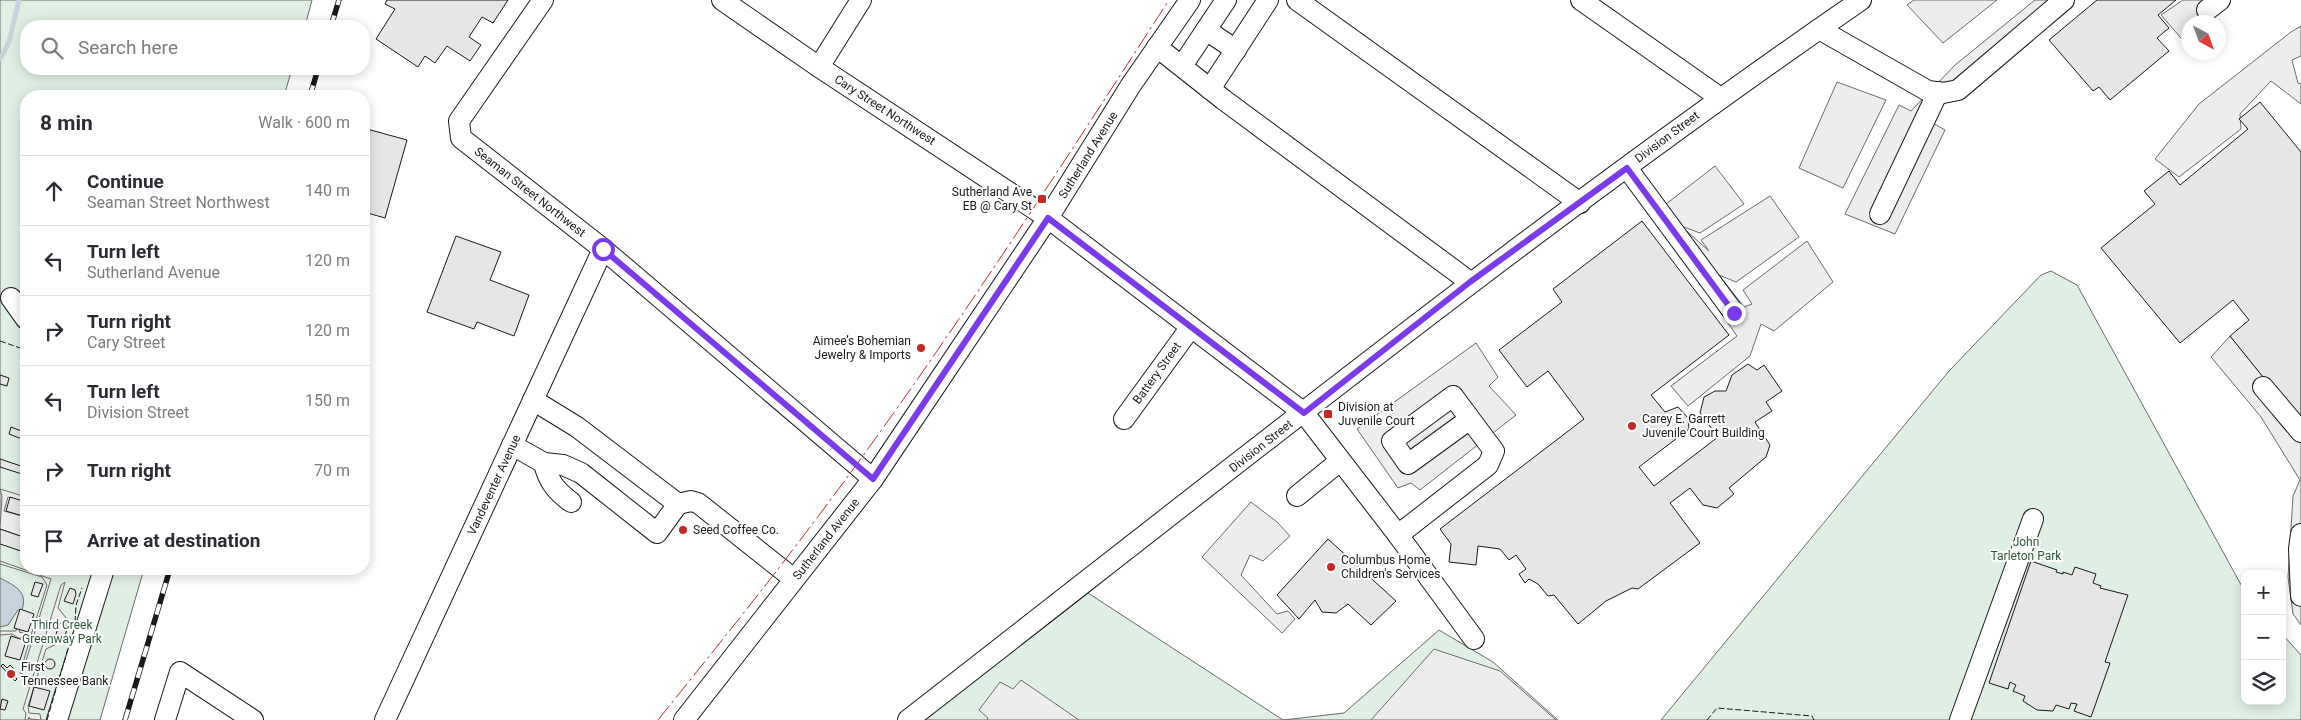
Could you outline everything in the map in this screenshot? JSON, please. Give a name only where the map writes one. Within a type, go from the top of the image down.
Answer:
[{"type":"street","name":"Seaman Street Northwest","points":[[543,0],[459,120],[461,138],[603,249],[873,479]]},
{"type":"street","name":"Cary Street Northwest","points":[[722,0],[819,67],[1048,218],[1304,413],[1398,534],[1474,639]]},
{"type":"street","points":[[819,67],[861,0]]},
{"type":"street","name":"Sutherland Avenue","points":[[684,720],[873,479],[1048,218],[1157,47],[1190,0]]},
{"type":"street","points":[[1182,66],[1226,0]]},
{"type":"street","points":[[1210,89],[1268,0]]},
{"type":"street","points":[[1297,0],[1580,203]]},
{"type":"street","points":[[1581,0],[1719,97]]},
{"type":"street","name":"Division Street","points":[[908,720],[1470,282],[1580,203],[1719,97],[1860,0]]},
{"type":"street","points":[[1819,29],[1928,91],[1958,90],[2064,0]]},
{"type":"street","points":[[1206,30],[1236,50]]},
{"type":"street","points":[[1157,47],[1210,89],[1470,282]]},
{"type":"street","points":[[1880,214],[1938,92]]},
{"type":"street","points":[[1627,168],[1734,313]]},
{"type":"street","name":"Vandeventer Avenue","points":[[385,720],[603,249]]},
{"type":"street","points":[[11,298],[20,311]]},
{"type":"street","name":"Battery Street","points":[[1124,420],[1191,327]]},
{"type":"street","points":[[2263,387],[2301,432]]},
{"type":"street","points":[[533,400],[577,427],[678,504]]},
{"type":"street","points":[[1398,534],[1488,465],[1494,451],[1470,419]]},
{"type":"street","points":[[512,445],[544,463],[563,465],[581,473],[657,533],[678,504],[691,501],[698,503],[794,580]]},
{"type":"street","points":[[1296,496],[1340,461]]},
{"type":"street","points":[[544,463],[550,483],[559,494],[571,502]]},
{"type":"street","points":[[1960,720],[2033,519]]},
{"type":"street","points":[[2301,534],[2299,549],[2301,596]]},
{"type":"street","points":[[57,720],[95,578]]},
{"type":"street","points":[[165,720],[180,672],[254,720]]},
{"type":"green space","name":"Third Creek Greenway Park","points":[[0,0],[312,0],[307,20],[20,20],[20,75],[290,75],[286,90],[20,90],[20,575],[142,575],[100,720],[0,720]]},
{"type":"green space","name":"John Tarleton Park","points":[[2051,271],[2077,285],[2241,585],[2241,705],[2286,705],[2286,638],[2301,655],[2301,720],[1661,720],[1949,371],[2041,275]]},
{"type":"green space","points":[[1088,593],[1283,720],[924,720]]},
{"type":"green space","points":[[1439,630],[1493,662],[1558,720],[1283,720],[1344,713]]},
{"type":"shaded area","points":[[1914,0],[1997,0],[1943,43],[1907,5]]},
{"type":"shaded area","points":[[2035,0],[2064,0],[1944,100],[1931,122],[1945,130],[1895,234],[1845,214],[1899,105],[1911,111],[1955,65]]},
{"type":"shaded area","points":[[2183,0],[2223,0],[2212,9],[2212,15],[2181,15],[2181,38],[2161,15]]},
{"type":"shaded area","points":[[2301,26],[2301,56],[2292,60],[2298,83],[2301,84],[2301,104],[2271,81],[2240,114],[2241,129],[2179,177],[2155,159],[2199,104]]},
{"type":"shaded area","points":[[1837,82],[1886,100],[1843,188],[1799,168]]},
{"type":"shaded area","points":[[1715,166],[1744,204],[1700,233],[1681,226],[1709,251],[1701,240],[1770,196],[1799,237],[1736,282],[1719,275],[1744,307],[1752,304],[1743,290],[1807,241],[1833,282],[1774,331],[1761,324],[1750,356],[1688,406],[1671,386],[1737,336],[1652,215]]},
{"type":"shaded area","points":[[2230,336],[2301,424],[2301,625],[2293,614],[2288,577],[2293,496],[2300,480],[2261,417],[2211,357]]},
{"type":"shaded area","points":[[1476,343],[1498,377],[1489,386],[1516,415],[1420,490],[1411,483],[1398,488],[1357,429]]},
{"type":"shaded area","points":[[0,489],[20,495],[20,500],[8,497],[4,511],[20,515],[20,536],[0,529],[2,496]]},
{"type":"shaded area","points":[[1251,502],[1277,522],[1290,536],[1263,561],[1250,555],[1241,575],[1277,614],[1288,611],[1295,619],[1282,633],[1202,557]]},
{"type":"shaded area","points":[[0,561],[20,568],[20,570],[0,564]]},
{"type":"shaded area","points":[[36,575],[51,579],[22,674],[20,673],[30,639],[21,637],[20,639],[12,634],[0,635],[0,631],[16,631],[17,628],[20,629],[19,632],[31,635],[47,585],[42,577]]},
{"type":"shaded area","points":[[0,578],[19,590],[22,594],[23,603],[22,610],[18,610],[8,625],[0,627]]},
{"type":"shaded area","points":[[65,582],[58,608],[67,619],[67,625],[61,642],[46,649],[28,706],[29,713],[40,714],[41,720],[30,719],[29,717],[28,720],[25,720],[26,713],[23,709],[61,585]]},
{"type":"shaded area","points":[[1434,649],[1500,671],[1556,720],[1371,720]]},
{"type":"shaded area","points":[[1021,680],[1079,720],[987,720],[988,718],[979,710],[1000,682],[1013,689]]},
{"type":"building","points":[[387,0],[508,0],[493,23],[482,17],[469,37],[481,45],[470,61],[447,46],[435,63],[425,56],[418,67],[376,39],[395,9],[385,4]]},
{"type":"building","points":[[2097,0],[2176,0],[2158,15],[2169,28],[2157,38],[2169,51],[2110,100],[2099,87],[2093,91],[2049,40]]},
{"type":"building","points":[[2260,102],[2301,152],[2301,424],[2230,336],[2249,320],[2233,300],[2180,343],[2101,248],[2155,204],[2144,191],[2169,171],[2180,185],[2248,129],[2239,119]]},
{"type":"building","points":[[370,130],[407,140],[385,218],[370,214]]},
{"type":"building","name":"Carey E. Garrett Juvenile Court Building","points":[[1642,221],[1729,335],[1651,395],[1665,412],[1678,407],[1688,418],[1689,429],[1639,467],[1654,486],[1718,437],[1700,413],[1704,397],[1715,391],[1726,391],[1732,375],[1748,364],[1757,370],[1764,365],[1782,391],[1766,402],[1772,411],[1755,422],[1770,445],[1766,457],[1729,488],[1734,494],[1717,508],[1703,505],[1690,488],[1670,503],[1700,543],[1638,589],[1632,588],[1606,601],[1578,624],[1554,595],[1548,596],[1538,584],[1529,579],[1525,583],[1519,574],[1526,569],[1516,555],[1509,560],[1500,549],[1478,546],[1476,565],[1449,562],[1451,544],[1440,529],[1584,419],[1548,371],[1527,387],[1499,350],[1562,302],[1553,289]]},
{"type":"building","points":[[456,236],[501,252],[490,280],[529,295],[514,336],[477,322],[474,329],[427,312]]},
{"type":"building","points":[[0,375],[9,378],[7,386],[0,384]]},
{"type":"building","points":[[11,427],[20,430],[20,438],[9,434]]},
{"type":"building","points":[[0,459],[20,466],[20,473],[0,467]]},
{"type":"building","points":[[10,497],[20,500],[20,515],[6,511]]},
{"type":"building","points":[[0,529],[20,536],[20,551],[0,544]]},
{"type":"building","name":"Columbus Home Children's Services","points":[[1328,539],[1396,601],[1371,625],[1348,604],[1336,613],[1322,612],[1315,600],[1299,619],[1277,595]]},
{"type":"building","points":[[2031,561],[2063,574],[2063,572],[2072,575],[2075,567],[2096,574],[2093,583],[2101,586],[2100,588],[2128,595],[2105,662],[2110,663],[2091,717],[2074,711],[2077,704],[2071,703],[2069,709],[2056,705],[2053,711],[2037,710],[2023,701],[2025,696],[2013,691],[2016,685],[2010,682],[2008,689],[1989,683]]},
{"type":"building","points":[[35,582],[43,584],[38,597],[31,595]]},
{"type":"building","points":[[70,588],[75,590],[76,594],[73,604],[64,601]]},
{"type":"building","points":[[20,609],[34,614],[28,632],[14,628]]},
{"type":"building","points":[[60,623],[68,626],[64,639],[55,637]]},
{"type":"building","points":[[11,636],[26,641],[20,660],[5,656]]},
{"type":"building","points":[[48,659],[52,659],[55,664],[54,668],[48,669],[45,666],[45,662]]},
{"type":"building","name":"First Tennessee Bank","points":[[3,664],[7,668],[10,665],[14,669],[11,672],[17,679],[15,681],[1,666]]},
{"type":"building","points":[[34,687],[50,691],[44,710],[29,706]]},
{"type":"building","points":[[2,699],[8,701],[5,710],[0,709]]},
{"type":"waterway","points":[[0,59],[9,42],[19,0]]},
{"type":"railway","points":[[333,20],[339,0]]},
{"type":"railway","points":[[312,90],[316,75]]},
{"type":"railway","points":[[125,720],[168,575]]},
{"type":"fence","points":[[0,341],[20,348]]},
{"type":"fence","points":[[47,720],[75,625],[76,605],[82,588]]},
{"type":"fence","points":[[1707,720],[1717,708],[1812,716],[1814,720]]},
{"type":"power","points":[[658,720],[784,562],[898,407],[990,273],[1169,0]]},
{"type":"place","name":"Sutherland Ave EB @ Cary St","points":[[1042,199]]},
{"type":"place","name":"Aimee’s Bohemian Jewelry & Imports","points":[[921,348]]},
{"type":"place","name":"Division at Juvenile Court","points":[[1328,414]]},
{"type":"place","name":"Carey E. Garrett Juvenile Court Building","points":[[1632,426]]},
{"type":"place","name":"Seed Coffee Co.","points":[[683,530]]},
{"type":"place","name":"Columbus Home Children's Services","points":[[1331,567]]},
{"type":"place","name":"First Tennessee Bank","points":[[11,674]]},
{"type":"route","points":[[603,249],[873,479],[1048,218],[1304,413],[1470,282],[1627,168],[1734,313]]}]
